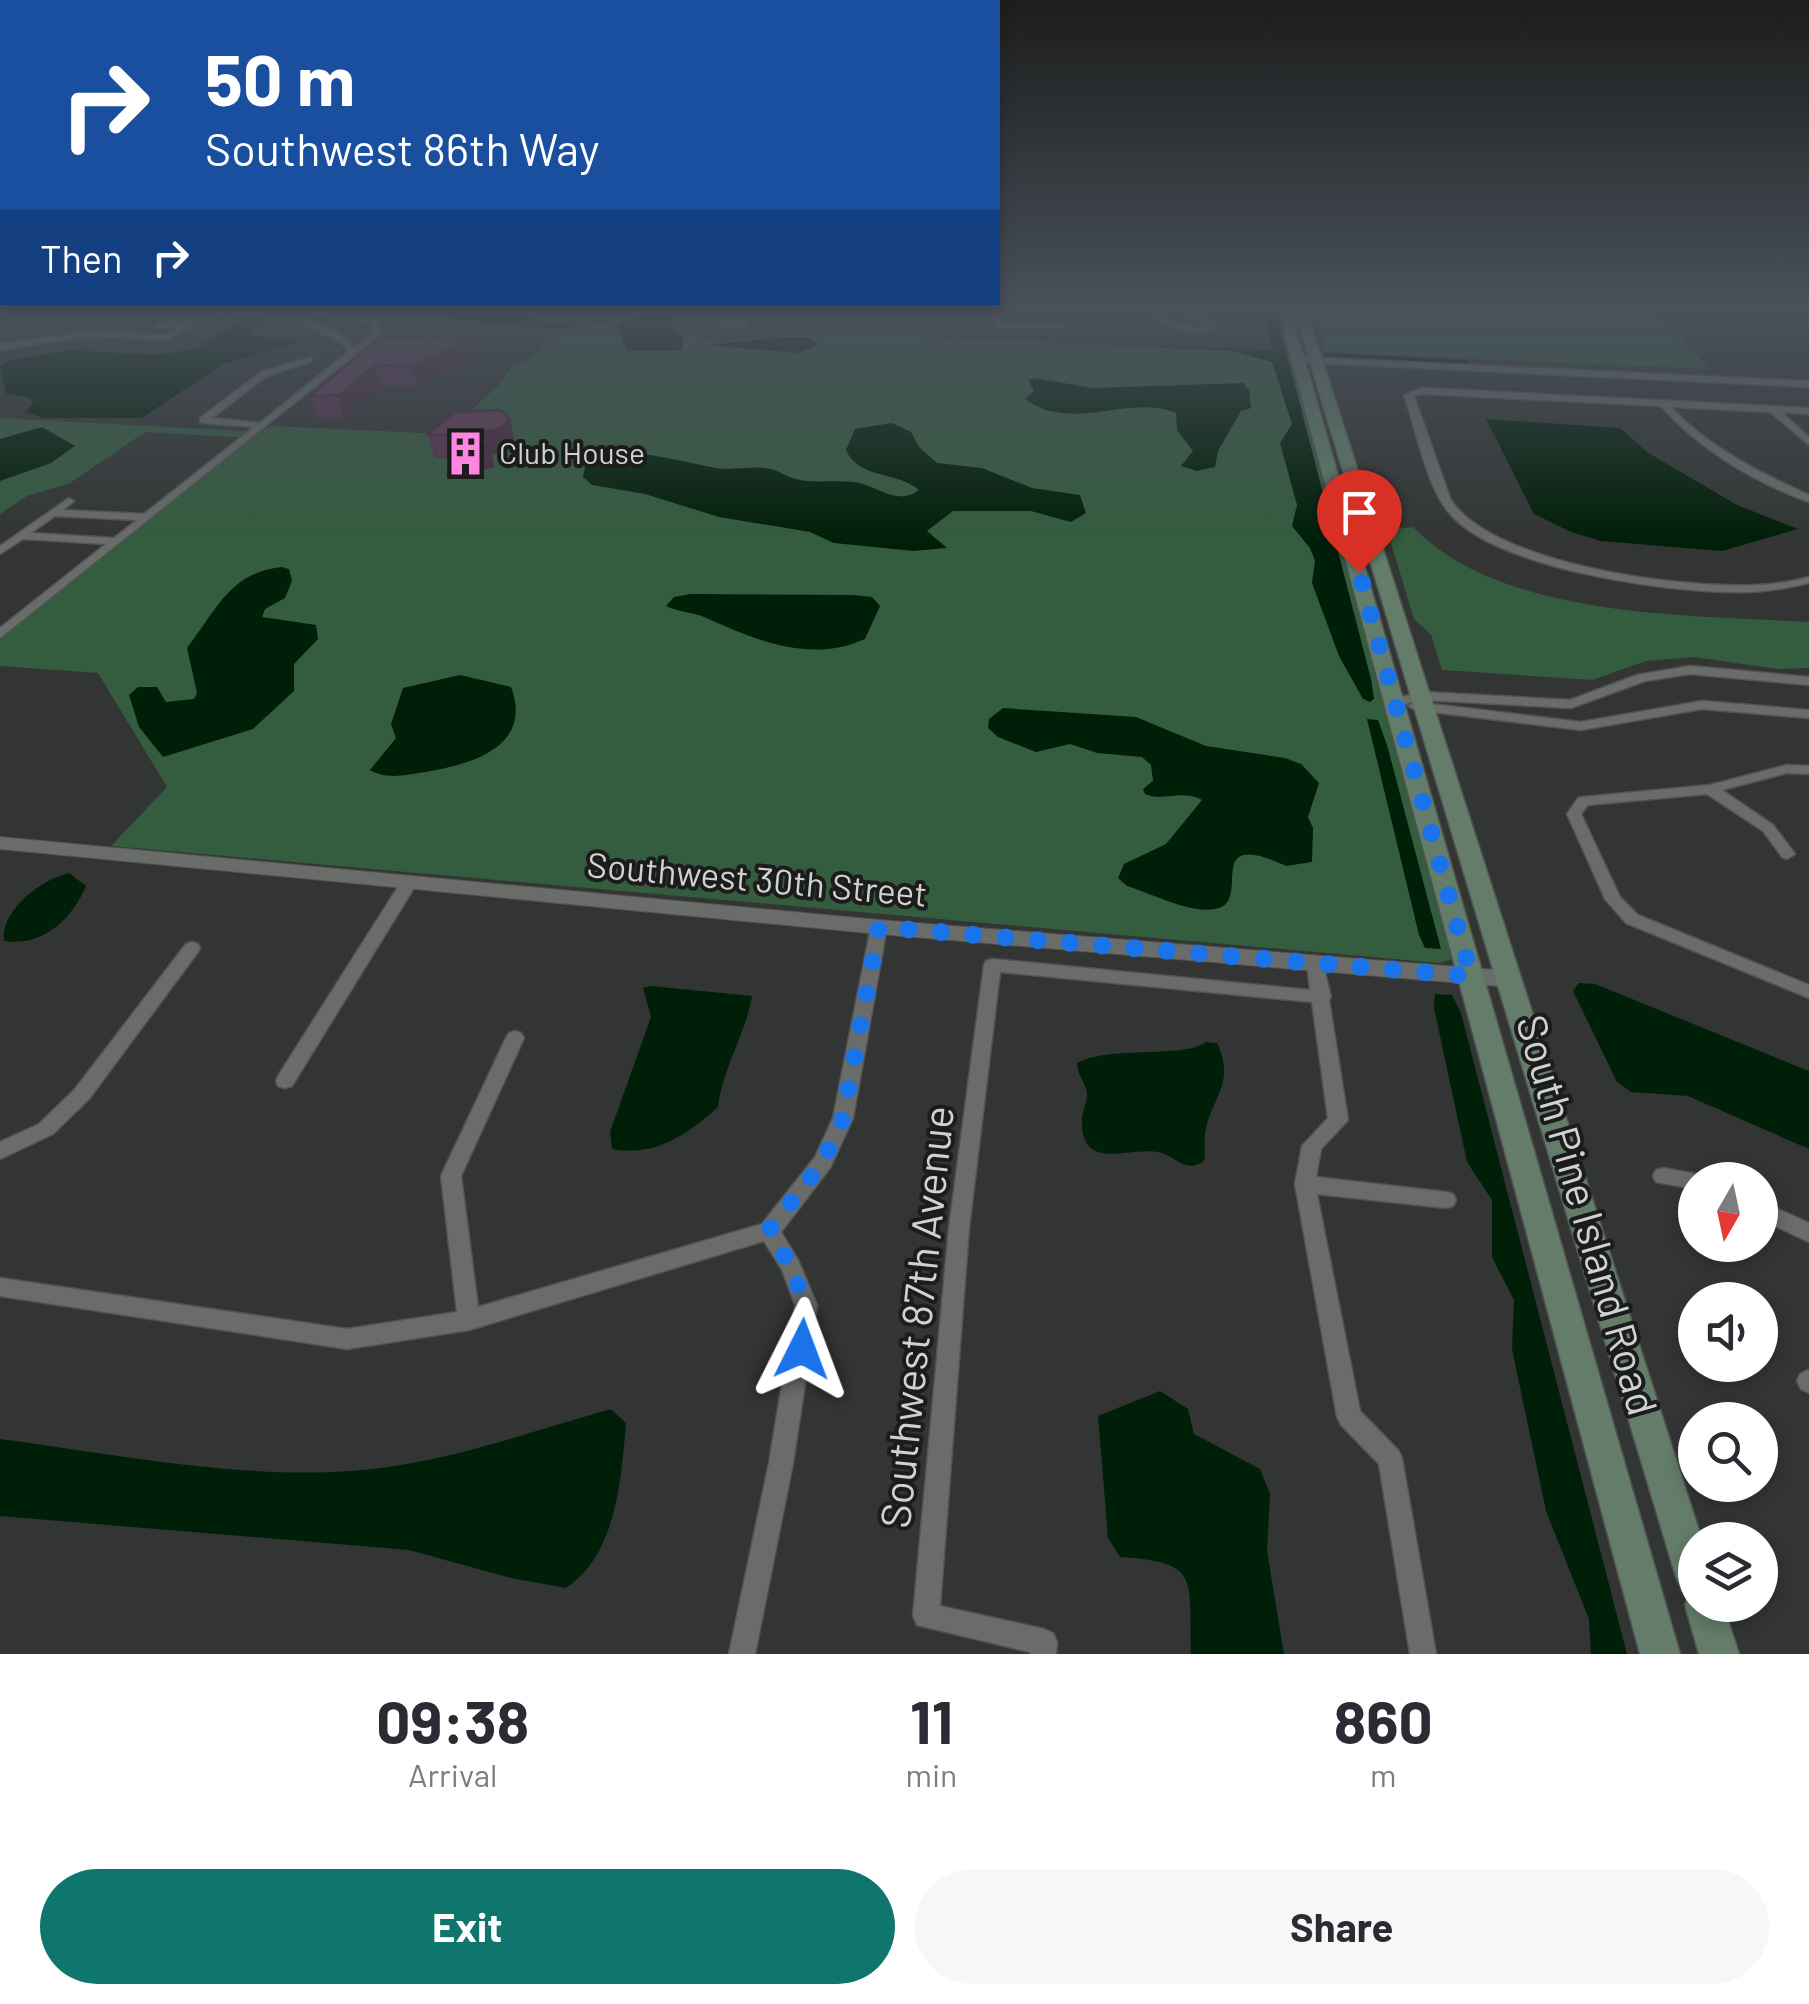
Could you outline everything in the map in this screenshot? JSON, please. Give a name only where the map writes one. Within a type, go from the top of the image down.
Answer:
[{"type":"main road","name":"South Pine Island Road","points":[[1314,386],[1396,702],[1660,1654]]},
{"type":"main road","name":"South Pine Island Road","points":[[1316,386],[1426,702],[1678,1522]]},
{"type":"main road","points":[[1709,1622],[1719,1654]]},
{"type":"street","points":[[248,386],[203,420],[258,425]]},
{"type":"street","points":[[0,634],[309,386]]},
{"type":"street","points":[[1805,586],[1748,588],[1612,578],[1550,562],[1513,547],[1453,512],[1409,395],[1422,391],[1809,411]]},
{"type":"street","points":[[1663,403],[1721,456],[1809,499]]},
{"type":"street","points":[[1772,409],[1809,442]]},
{"type":"street","points":[[0,551],[69,501]]},
{"type":"street","points":[[53,513],[144,517]]},
{"type":"street","points":[[20,536],[114,541]]},
{"type":"street","points":[[1396,702],[1571,704],[1642,678],[1690,670],[1809,681]]},
{"type":"street","points":[[1426,702],[1581,726],[1702,705],[1809,714]]},
{"type":"street","points":[[1809,770],[1787,769],[1710,789],[1583,801],[1574,814],[1613,898],[1632,920],[1809,992]]},
{"type":"street","points":[[1710,789],[1768,828],[1787,854]]},
{"type":"street","name":"Southwest 30th Street","points":[[0,843],[879,927],[1508,978]]},
{"type":"street","points":[[285,1081],[409,883]]},
{"type":"street","points":[[0,1287],[347,1339],[469,1320],[769,1230],[823,1162],[843,1118],[879,927]]},
{"type":"street","points":[[1075,974],[1076,943]]},
{"type":"street","points":[[0,1151],[46,1129],[82,1094],[192,948]]},
{"type":"street","points":[[1315,964],[1338,1120],[1312,1146],[1305,1184],[1348,1417],[1390,1458],[1423,1654]]},
{"type":"street","name":"Southwest 87th Avenue","points":[[1043,1654],[1044,1642],[926,1616],[960,1228],[992,966],[1322,997]]},
{"type":"street","points":[[469,1320],[451,1176],[514,1038]]},
{"type":"street","points":[[1663,1176],[1678,1178]]},
{"type":"street","points":[[1305,1184],[1446,1200]]},
{"type":"street","points":[[1778,1217],[1809,1233]]},
{"type":"street","points":[[742,1654],[781,1463],[806,1305],[791,1266],[769,1230]]},
{"type":"shaded area","points":[[4,386],[189,386],[142,418],[44,418],[25,412],[33,404],[30,397],[6,394]]},
{"type":"shaded area","points":[[1031,386],[1246,386],[1251,408],[1241,411],[1218,451],[1215,467],[1197,471],[1181,466],[1193,451],[1177,430],[1176,413],[1139,407],[1062,413],[1025,399],[1034,391]]},
{"type":"shaded area","points":[[1280,386],[1295,386],[1371,679],[1374,699],[1370,702],[1363,699],[1339,656],[1312,583],[1315,561],[1292,526],[1297,505],[1280,443],[1292,424]]},
{"type":"shaded area","points":[[1299,386],[1457,949],[1452,959],[1439,963],[111,846],[167,787],[98,673],[0,666],[0,639],[249,438],[145,432],[70,483],[27,496],[0,514],[0,418],[259,432],[271,426],[444,434],[497,387]]},
{"type":"shaded area","points":[[1486,419],[1620,428],[1647,452],[1737,505],[1798,529],[1722,551],[1601,541],[1571,532],[1534,514]]},
{"type":"shaded area","points":[[892,423],[911,432],[919,447],[937,463],[982,468],[1032,488],[1080,495],[1086,513],[1071,522],[1031,511],[953,511],[927,531],[947,548],[913,551],[834,543],[810,532],[719,517],[645,494],[592,485],[583,477],[587,456],[616,452],[716,468],[771,469],[800,480],[854,482],[895,496],[911,495],[919,490],[859,466],[846,450],[855,429]]},
{"type":"shaded area","points":[[42,427],[75,446],[51,463],[0,481],[0,439]]},
{"type":"shaded area","points":[[1413,527],[1451,557],[1496,580],[1546,596],[1654,613],[1809,622],[1809,668],[1777,669],[1694,657],[1646,661],[1592,680],[1442,670],[1431,635],[1414,619],[1387,530]]},
{"type":"shaded area","points":[[281,567],[289,569],[292,581],[285,598],[265,609],[262,617],[316,625],[318,639],[294,664],[294,691],[253,729],[163,757],[139,727],[129,695],[138,687],[157,687],[166,702],[194,699],[197,693],[187,648],[236,586],[248,577]]},
{"type":"shaded area","points":[[853,595],[872,597],[880,606],[865,639],[844,646],[803,649],[763,641],[666,606],[674,597]]},
{"type":"shaded area","points":[[460,675],[511,687],[516,708],[505,739],[477,758],[442,769],[397,776],[370,770],[396,738],[391,724],[403,688]]},
{"type":"shaded area","points":[[1003,708],[1136,717],[1206,746],[1301,764],[1319,783],[1308,817],[1313,828],[1312,862],[1286,866],[1245,855],[1236,860],[1228,902],[1209,910],[1127,886],[1118,878],[1124,864],[1166,844],[1202,800],[1145,794],[1143,789],[1153,781],[1151,765],[1142,757],[1097,753],[1070,744],[1036,752],[998,737],[988,728],[989,719]]},
{"type":"shaded area","points":[[1367,719],[1378,720],[1387,745],[1441,949],[1425,948],[1419,935]]},
{"type":"shaded area","points":[[69,873],[86,886],[64,919],[31,940],[4,941],[5,929],[16,907],[36,889]]},
{"type":"shaded area","points":[[1579,983],[1595,984],[1809,1071],[1809,1149],[1688,1096],[1631,1092],[1617,1082],[1573,991]]},
{"type":"shaded area","points":[[643,988],[752,996],[718,1107],[670,1142],[642,1150],[612,1149],[610,1132],[651,1017]]},
{"type":"shaded area","points":[[1435,994],[1452,995],[1461,1013],[1627,1654],[1591,1654],[1589,1619],[1546,1511],[1512,1349],[1514,1300],[1492,1257],[1492,1200],[1467,1162],[1434,1008]]},
{"type":"shaded area","points":[[1206,1042],[1217,1043],[1224,1078],[1206,1128],[1204,1161],[1192,1166],[1151,1151],[1112,1154],[1091,1148],[1084,1139],[1082,1123],[1087,1092],[1077,1063],[1108,1055],[1181,1050]]},
{"type":"shaded area","points":[[1160,1391],[1188,1409],[1194,1434],[1260,1469],[1270,1494],[1267,1551],[1284,1654],[1191,1654],[1186,1580],[1166,1564],[1120,1557],[1108,1538],[1098,1416]]},
{"type":"shaded area","points":[[611,1409],[626,1423],[613,1514],[596,1556],[566,1588],[511,1578],[409,1550],[0,1516],[0,1439],[219,1468],[350,1471],[449,1455]]},
{"type":"building","points":[[323,386],[350,386],[339,395],[311,396]]},
{"type":"building","points":[[501,410],[510,419],[501,428],[479,433],[489,443],[470,447],[456,436],[428,434],[455,412]]},
{"type":"place","name":"Club House","points":[[466,454]]},
{"type":"route","points":[[802,1349],[806,1305],[791,1266],[769,1230],[823,1162],[843,1118],[879,927],[1471,976],[1359,572]]}]
